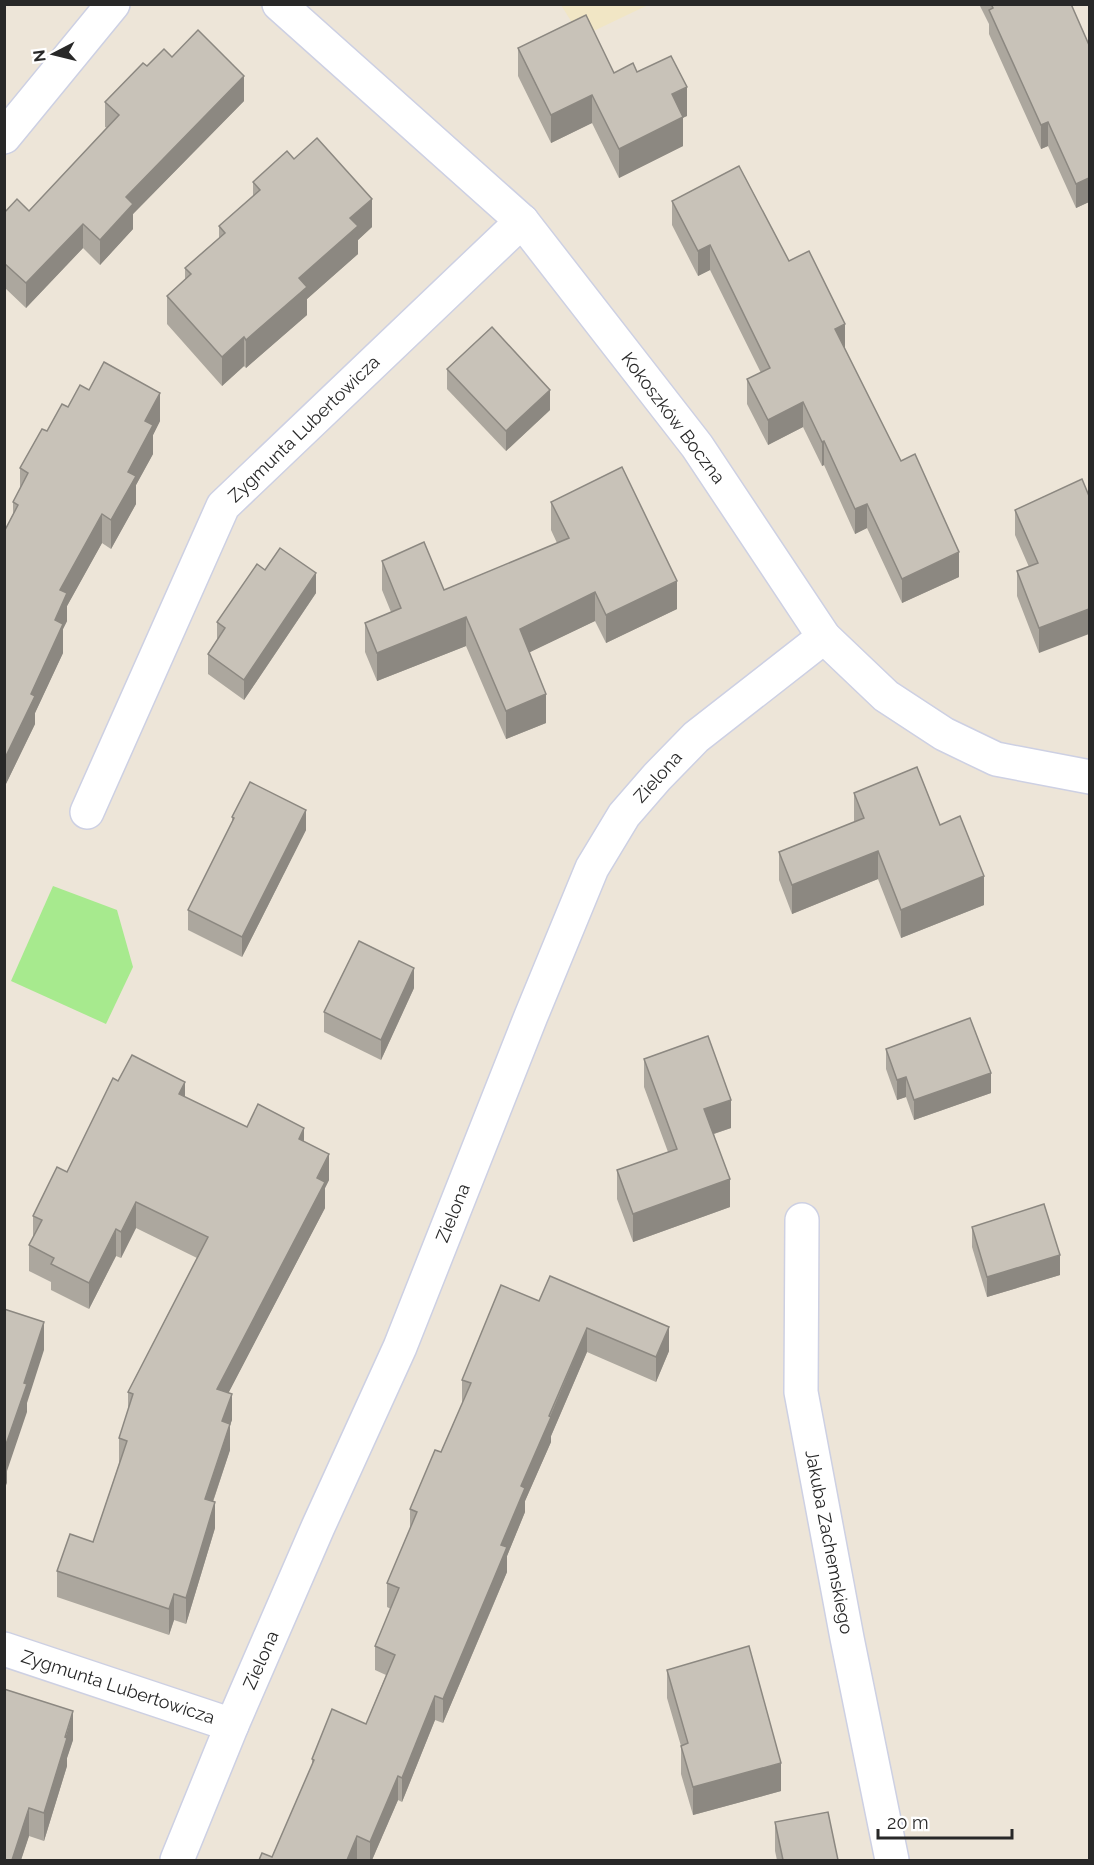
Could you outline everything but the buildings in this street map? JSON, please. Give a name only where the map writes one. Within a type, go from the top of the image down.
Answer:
[{"type":"street","points":[[4,137],[113,4]]},
{"type":"street","name":"Kokoszków Boczna","points":[[279,4],[522,221],[697,446],[825,637],[886,696],[944,734],[996,759],[1089,777]]},
{"type":"street","name":"Zygmunta Lubertowicza","points":[[87,812],[223,506],[522,221]]},
{"type":"street","name":"Zielona","points":[[177,1860],[232,1725],[318,1527],[400,1347],[592,868],[624,815],[696,736],[825,637]]},
{"type":"street","name":"Jakuba Zachemskiego","points":[[802,1220],[801,1392],[892,1860]]},
{"type":"street","name":"Zygmunta Lubertowicza","points":[[4,1649],[232,1725]]},
{"type":"shaded area","points":[[561,5],[648,5],[581,37]]},
{"type":"green space","points":[[53,886],[117,910],[133,967],[106,1024],[11,981]]}]
